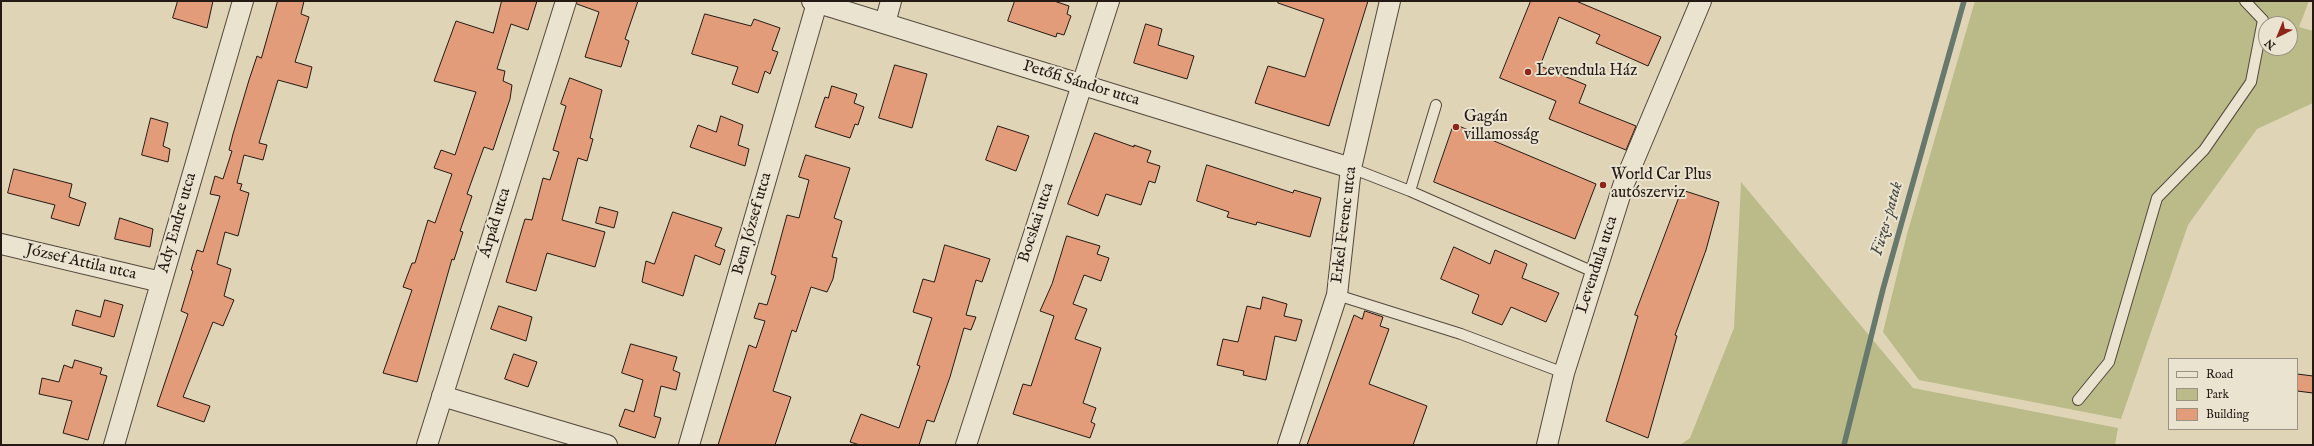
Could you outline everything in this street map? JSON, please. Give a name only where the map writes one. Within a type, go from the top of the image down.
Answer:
[{"type":"street","name":"Ady Endre utca","points":[[114,445],[160,282],[243,1]]},
{"type":"street","name":"Árpád utca","points":[[427,445],[566,1]]},
{"type":"street","points":[[885,24],[891,1]]},
{"type":"street","name":"Bocskai utca","points":[[966,445],[1081,84],[1109,1]]},
{"type":"street","name":"Erkel Ferenc utca","points":[[1288,445],[1337,295],[1351,168],[1390,1]]},
{"type":"street","name":"Levendula utca","points":[[1547,445],[1564,373],[1623,186],[1701,1]]},
{"type":"street","name":"Petőfi Sándor utca","points":[[814,2],[1351,168]]},
{"type":"street","name":"Bem József utca","points":[[689,445],[814,2]]},
{"type":"street","name":"József Attila utca","points":[[1,244],[160,282]]},
{"type":"street","points":[[442,396],[607,445]]},
{"type":"lane","points":[[2078,400],[2109,362],[2157,198],[2204,150],[2251,82],[2263,20],[2245,1]]},
{"type":"lane","points":[[1410,191],[1436,105]]},
{"type":"lane","points":[[1351,168],[1410,191],[1596,273]]},
{"type":"lane","points":[[1337,295],[1461,334],[1564,373]]},
{"type":"green space","points":[[1975,1],[2309,1],[2299,27],[2313,31],[2313,103],[2257,129],[2188,225],[2121,419],[1919,380],[1883,332],[1907,234]]},
{"type":"green space","points":[[1741,182],[1913,388],[2118,428],[2115,445],[1680,445],[1690,438],[1734,328]]},
{"type":"building","points":[[178,1],[213,1],[207,28],[173,18]]},
{"type":"building","points":[[278,1],[304,1],[301,14],[309,17],[295,62],[312,67],[307,88],[278,80],[259,143],[267,145],[263,160],[244,155],[237,183],[242,184],[240,190],[249,193],[238,236],[225,232],[217,264],[231,269],[224,296],[234,300],[223,326],[213,322],[183,397],[210,406],[204,422],[157,406],[188,314],[181,311],[193,271],[191,270],[197,250],[203,252],[220,196],[210,194],[215,176],[223,179],[232,151],[229,150],[233,134],[249,80],[257,56],[261,58]]},
{"type":"building","points":[[502,1],[537,1],[528,30],[511,24],[497,69],[505,71],[503,81],[512,85],[510,99],[493,150],[484,147],[467,194],[472,196],[460,231],[463,232],[454,260],[452,259],[417,382],[383,373],[412,290],[403,287],[412,263],[415,263],[428,220],[435,223],[452,174],[434,168],[441,150],[455,155],[476,92],[434,81],[456,21],[493,33]]},
{"type":"building","points":[[577,1],[638,1],[625,39],[629,41],[621,67],[585,57],[599,12],[577,4]]},
{"type":"building","points":[[1015,1],[1054,1],[1069,6],[1067,14],[1071,16],[1064,35],[1057,33],[1056,37],[1008,21]]},
{"type":"building","points":[[1279,1],[1368,1],[1329,126],[1255,103],[1268,66],[1305,77],[1324,19],[1278,3]]},
{"type":"building","name":"Levendula Ház","points":[[1531,1],[1576,1],[1661,37],[1648,66],[1596,43],[1600,35],[1559,17],[1540,66],[1586,85],[1579,103],[1636,126],[1626,150],[1549,119],[1556,101],[1500,78]]},
{"type":"building","points":[[705,14],[751,26],[754,19],[780,28],[772,50],[778,52],[770,74],[765,71],[758,93],[732,84],[738,67],[692,54]]},
{"type":"building","points":[[1146,24],[1162,29],[1158,45],[1194,56],[1187,79],[1134,63]]},
{"type":"building","points":[[895,65],[927,74],[912,128],[879,118]]},
{"type":"building","points":[[570,78],[602,90],[590,138],[593,139],[587,161],[578,158],[562,220],[605,232],[595,267],[547,253],[536,291],[506,282],[525,219],[532,220],[543,178],[550,180],[559,152],[553,150],[566,106],[561,104]]},
{"type":"building","points":[[832,86],[857,94],[854,103],[864,107],[858,125],[855,124],[850,138],[815,127],[825,97],[828,98]]},
{"type":"building","points":[[721,116],[743,125],[738,145],[749,149],[745,166],[690,147],[698,125],[716,132]]},
{"type":"building","points":[[151,118],[168,123],[163,146],[170,149],[168,162],[142,155]]},
{"type":"building","points":[[1454,124],[1596,184],[1575,239],[1434,182]]},
{"type":"building","points":[[998,126],[1029,136],[1016,171],[986,160]]},
{"type":"building","points":[[1095,133],[1134,147],[1134,145],[1151,151],[1147,162],[1160,166],[1155,183],[1149,181],[1141,205],[1106,194],[1098,216],[1068,204]]},
{"type":"building","points":[[806,155],[850,168],[834,218],[842,221],[832,257],[837,258],[833,279],[827,292],[811,287],[796,332],[792,330],[773,391],[791,397],[775,445],[718,445],[749,345],[756,348],[765,321],[754,318],[759,303],[767,305],[776,276],[771,274],[787,215],[799,218],[809,180],[799,177]]},
{"type":"building","points":[[1207,165],[1293,193],[1294,190],[1321,198],[1310,237],[1257,222],[1256,225],[1227,217],[1229,212],[1197,201]]},
{"type":"building","points":[[14,169],[72,184],[69,197],[86,203],[79,226],[51,218],[55,205],[8,193]]},
{"type":"building","points":[[1682,190],[1719,202],[1706,250],[1675,335],[1677,336],[1648,438],[1606,421],[1638,316],[1635,315]]},
{"type":"building","points":[[600,207],[618,212],[614,228],[596,223]]},
{"type":"building","points":[[673,212],[722,228],[715,246],[725,250],[720,265],[695,255],[683,296],[642,282],[646,261],[654,264]]},
{"type":"building","points":[[120,218],[153,229],[150,247],[115,239]]},
{"type":"building","points":[[1067,236],[1100,246],[1097,254],[1109,258],[1101,281],[1084,275],[1073,304],[1087,309],[1075,339],[1101,348],[1083,403],[1096,408],[1091,422],[1095,424],[1090,438],[1013,414],[1023,384],[1031,386],[1054,316],[1040,311],[1052,284]]},
{"type":"building","points":[[945,245],[990,259],[982,282],[976,280],[966,315],[976,317],[971,330],[964,328],[950,377],[934,422],[927,420],[919,445],[860,445],[850,442],[861,414],[899,428],[920,366],[917,365],[932,318],[913,312],[923,279],[934,282]]},
{"type":"building","points":[[1454,247],[1490,264],[1495,250],[1527,264],[1522,278],[1559,293],[1546,322],[1511,307],[1502,325],[1472,313],[1479,295],[1441,279]]},
{"type":"building","points":[[1263,297],[1287,304],[1284,316],[1302,320],[1296,341],[1275,336],[1266,380],[1243,375],[1244,371],[1217,365],[1223,339],[1238,342],[1247,306],[1260,309]]},
{"type":"building","points":[[105,300],[123,305],[114,337],[72,325],[76,310],[100,317]]},
{"type":"building","points":[[499,306],[532,317],[526,341],[491,329]]},
{"type":"building","points":[[1365,311],[1383,317],[1380,326],[1389,329],[1369,384],[1427,406],[1413,445],[1307,445],[1354,315],[1362,319]]},
{"type":"building","points":[[631,344],[677,357],[673,370],[680,373],[676,390],[661,386],[654,416],[661,418],[655,438],[619,426],[625,409],[634,412],[643,380],[622,373]]},
{"type":"building","points":[[514,354],[537,362],[528,387],[505,379]]},
{"type":"building","points":[[75,360],[102,368],[100,374],[107,376],[88,440],[63,433],[72,401],[39,394],[42,378],[59,382],[64,365],[72,368]]},
{"type":"building","points":[[2298,374],[2313,376],[2313,393],[2298,391]]},
{"type":"waterway","name":"Füzes-patak","points":[[1844,445],[1883,289],[1964,1]]},
{"type":"place","name":"Levendula Ház","points":[[1528,72]]},
{"type":"place","name":"Gagán villamosság","points":[[1456,127]]},
{"type":"place","name":"World Car Plus autószerviz","points":[[1603,185]]}]
